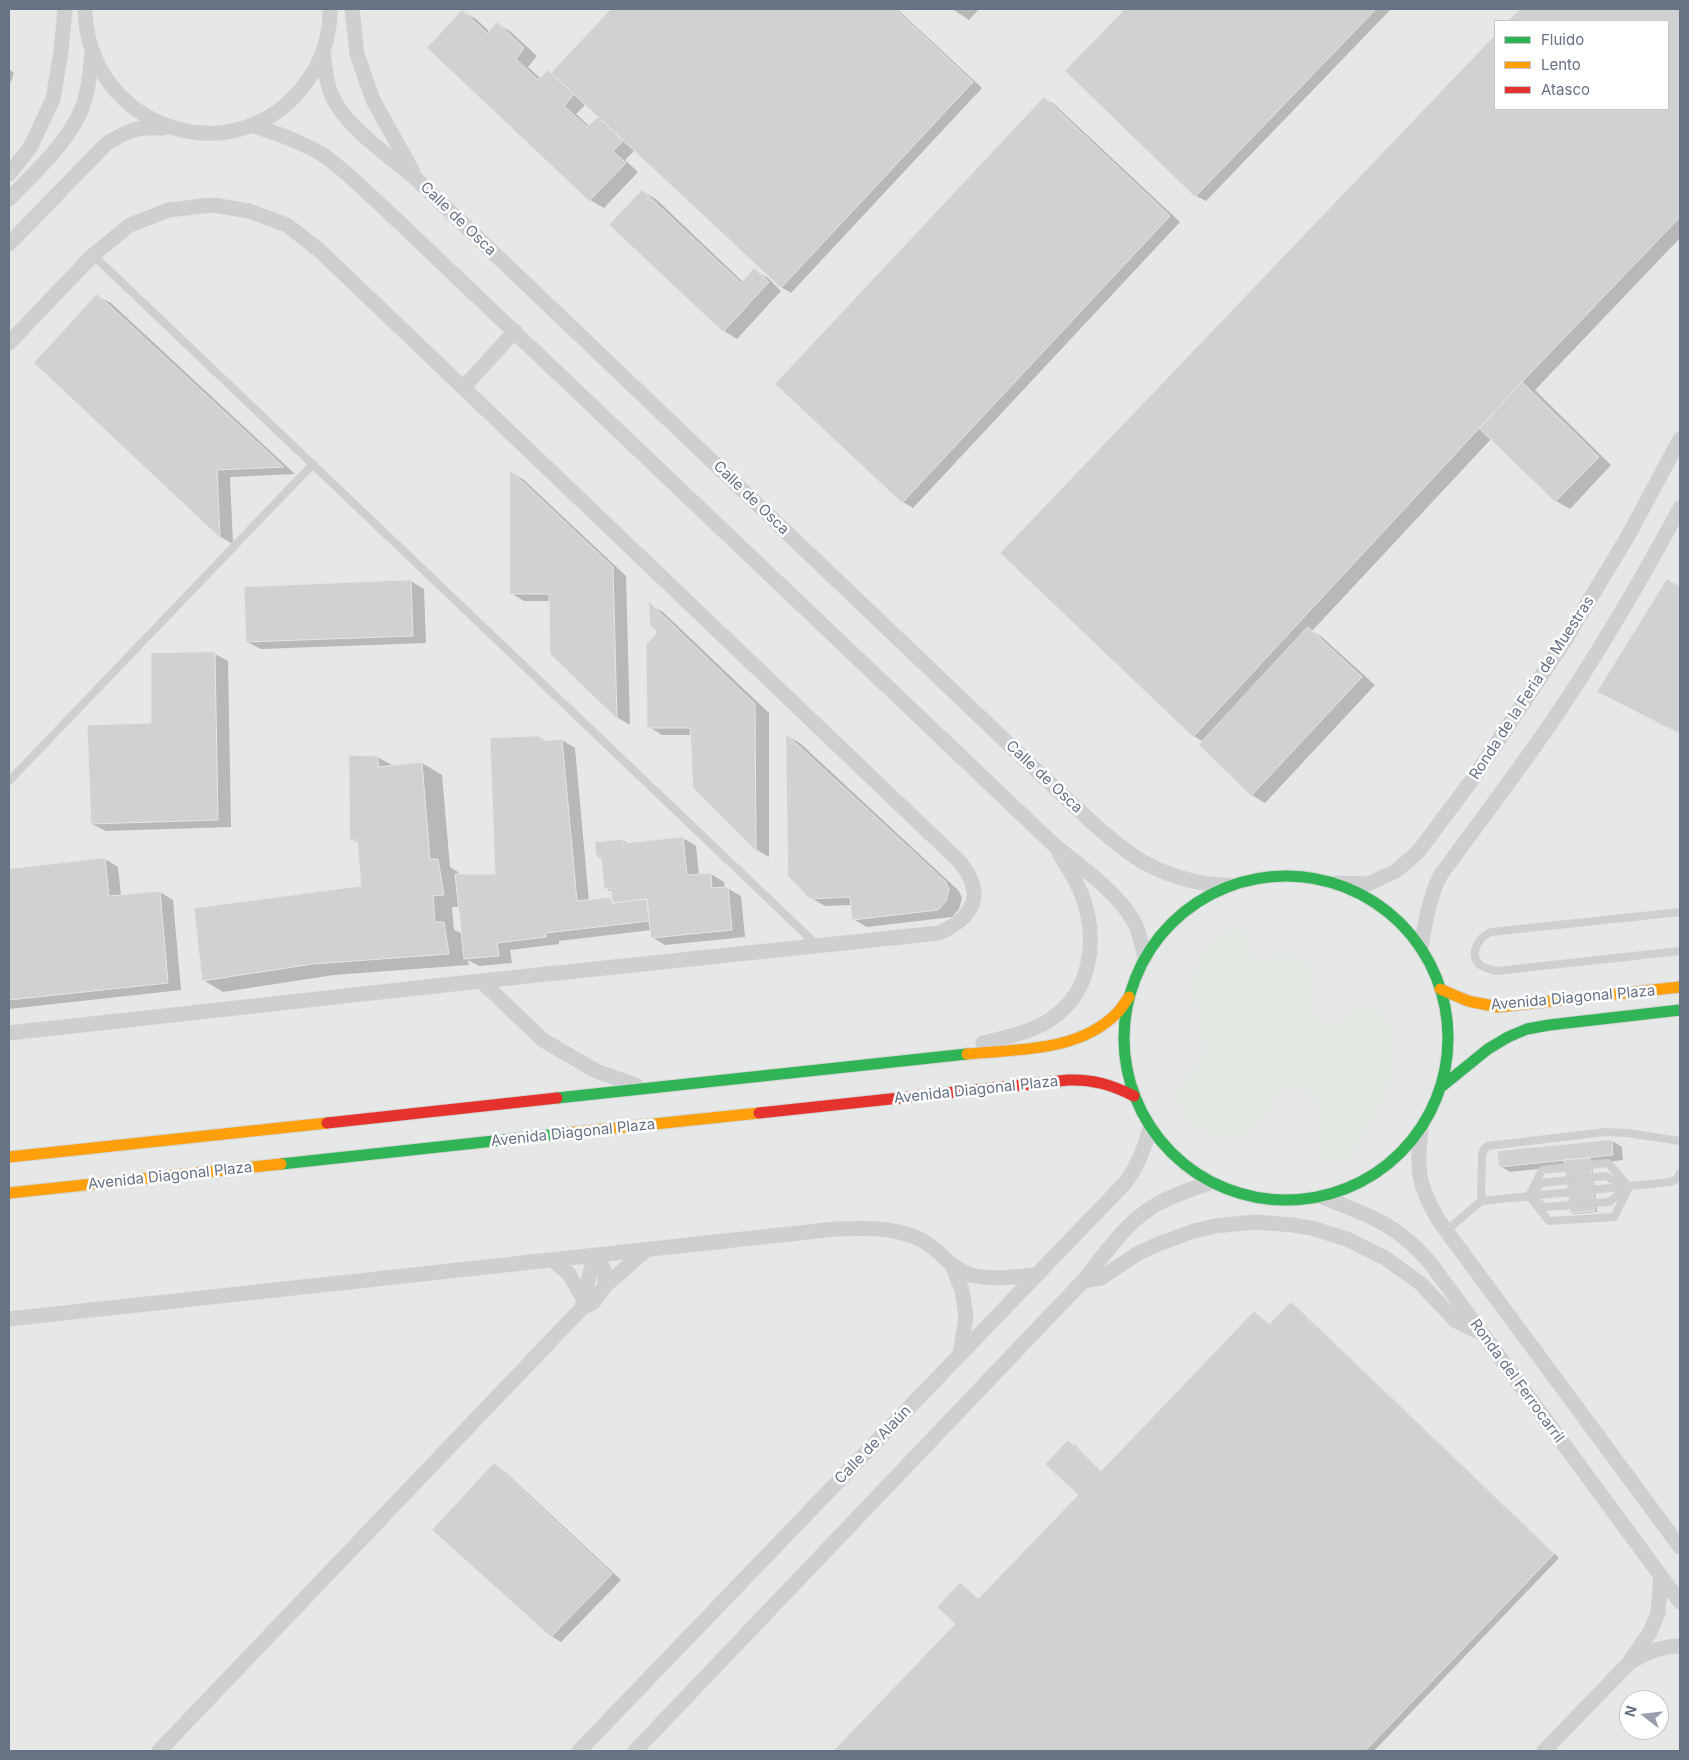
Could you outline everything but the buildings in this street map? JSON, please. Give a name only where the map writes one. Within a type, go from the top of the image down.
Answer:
[{"type":"main road","points":[[1265,876],[1301,876],[1336,883],[1369,898],[1398,920],[1421,948],[1440,989],[1446,1013],[1447,1038],[1441,1087],[1432,1110],[1421,1130],[1406,1148],[1373,1177],[1356,1186],[1322,1197],[1298,1201],[1262,1200],[1228,1191],[1210,1183],[1175,1157],[1150,1128],[1134,1096],[1126,1063],[1124,1030],[1129,997],[1136,977],[1145,957],[1161,934],[1181,914],[1204,897],[1229,885],[1265,876]]},
{"type":"main road","name":"Avenida Diagonal Plaza","points":[[1440,989],[1456,998],[1472,1003],[1498,1007],[1680,987]]},
{"type":"main road","points":[[9,1157],[1057,1045],[1071,1042],[1117,1014],[1129,997]]},
{"type":"main road","name":"Avenida Diagonal Plaza","points":[[1441,1087],[1488,1049],[1508,1036],[1527,1029],[1680,1010]]},
{"type":"main road","name":"Avenida Diagonal Plaza","points":[[9,1193],[1068,1080],[1087,1079],[1103,1082],[1134,1096]]},
{"type":"street","points":[[9,174],[30,148],[53,99],[61,52],[65,9]]},
{"type":"street","points":[[85,9],[86,26],[92,53],[105,79],[123,100],[146,117],[172,128]]},
{"type":"street","points":[[9,244],[106,144],[124,133],[142,127],[172,128],[198,133],[225,132],[251,125],[270,116],[287,104],[302,89],[314,72],[323,53],[330,24],[330,9]]},
{"type":"street","points":[[352,9],[357,54],[373,100],[386,127],[408,161],[416,178]]},
{"type":"street","points":[[9,199],[68,134],[79,116],[86,95],[92,53]]},
{"type":"street","name":"Calle de Osca","points":[[323,53],[330,91],[339,109],[365,136],[416,178],[1030,765],[1136,858],[1166,872],[1212,885],[1229,885]]},
{"type":"street","points":[[251,125],[276,132],[300,142],[324,156],[382,206],[1054,845],[1084,869],[1114,897],[1136,925],[1145,957]]},
{"type":"street","points":[[9,343],[93,255],[130,225],[168,210],[213,205],[249,211],[287,225],[319,250],[959,861],[969,872],[973,881],[974,892],[972,906],[966,916],[956,926],[940,933],[9,1033]]},
{"type":"street","points":[[463,388],[515,331]]},
{"type":"street","name":"Ronda de la Feria de Muestras","points":[[1336,883],[1368,884],[1396,871],[1418,852],[1472,780],[1566,639],[1628,536],[1680,439]]},
{"type":"street","name":"Ronda de la Feria de Muestras","points":[[1421,948],[1432,892],[1440,876],[1550,725],[1602,643],[1680,508]]},
{"type":"street","points":[[915,1059],[1033,1029],[1054,1018],[1070,1002],[1081,984],[1090,956],[1091,930],[1081,891],[1054,845]]},
{"type":"street","points":[[481,981],[543,1040],[596,1071],[644,1088]]},
{"type":"street","name":"Calle de Alaún","points":[[579,1751],[1126,1182],[1136,1169],[1150,1128]]},
{"type":"street","points":[[1421,1130],[1418,1152],[1419,1175],[1426,1198],[1446,1231],[1680,1547]]},
{"type":"street","points":[[635,1751],[1083,1281],[1128,1226],[1143,1213],[1170,1197],[1210,1183]]},
{"type":"street","name":"Ronda del Ferrocarril","points":[[1322,1197],[1377,1219],[1406,1238],[1432,1264],[1680,1602]]},
{"type":"street","points":[[1083,1281],[1101,1278],[1137,1254],[1194,1231],[1215,1226],[1255,1222],[1293,1225],[1311,1228],[1348,1239],[1385,1258],[1420,1283],[1456,1321],[1482,1333]]},
{"type":"street","points":[[9,1319],[835,1229],[887,1229],[908,1235],[930,1245],[952,1265],[971,1275],[998,1278],[1036,1275]]},
{"type":"street","points":[[583,1304],[593,1303],[605,1286],[646,1250]]},
{"type":"street","points":[[596,1256],[605,1272],[605,1286]]},
{"type":"street","points":[[159,1751],[583,1304],[596,1256]]},
{"type":"street","points":[[553,1260],[569,1274],[583,1304]]},
{"type":"street","points":[[952,1265],[962,1290],[966,1317],[960,1354]]},
{"type":"street","points":[[1544,1751],[1628,1664],[1650,1632],[1660,1602],[1661,1577]]},
{"type":"street","points":[[1628,1664],[1659,1649],[1680,1646]]},
{"type":"lane","points":[[93,255],[818,946]]},
{"type":"lane","points":[[9,780],[313,464]]},
{"type":"lane","points":[[1680,912],[1491,932],[1484,935],[1477,943],[1475,950],[1479,964],[1486,969],[1496,970],[1680,951]]},
{"type":"lane","points":[[1481,1201],[1482,1155],[1484,1149],[1488,1146],[1605,1132],[1627,1133],[1680,1141]]},
{"type":"lane","points":[[1529,1196],[1542,1170],[1598,1164],[1608,1164],[1628,1187]]},
{"type":"lane","points":[[1446,1231],[1481,1201],[1675,1181],[1680,1173]]},
{"type":"lane","points":[[1529,1196],[1542,1182],[1605,1176],[1628,1187]]},
{"type":"lane","points":[[1529,1196],[1545,1207],[1609,1202],[1628,1187]]},
{"type":"lane","points":[[1529,1196],[1549,1221],[1614,1217],[1628,1187]]},
{"type":"shaded area","points":[[9,9],[1680,9],[1680,1751],[9,1751]]},
{"type":"shaded area","points":[[1239,928],[1248,933],[1250,938],[1248,953],[1252,957],[1295,956],[1310,964],[1316,973],[1309,1003],[1314,1015],[1323,1023],[1328,1026],[1340,1026],[1345,1016],[1355,1008],[1369,1006],[1381,1012],[1389,1025],[1392,1051],[1386,1089],[1381,1103],[1355,1151],[1343,1163],[1329,1162],[1320,1154],[1318,1148],[1319,1107],[1312,1097],[1302,1089],[1290,1086],[1279,1091],[1270,1111],[1262,1121],[1252,1130],[1234,1137],[1213,1135],[1204,1131],[1191,1122],[1181,1108],[1178,1090],[1186,1077],[1198,1066],[1204,1053],[1204,1039],[1195,998],[1196,975],[1199,964],[1210,944],[1228,931]]},
{"type":"traffic: fast","points":[[1286,876],[1318,879],[1348,888],[1376,903],[1401,923],[1421,948],[1436,976],[1445,1006],[1448,1038],[1445,1070],[1436,1100],[1421,1128],[1401,1153],[1376,1173],[1348,1188],[1318,1197],[1286,1200],[1254,1197],[1224,1188],[1196,1173],[1171,1153],[1151,1128],[1136,1100],[1127,1070],[1124,1038],[1127,1006],[1136,976],[1151,948],[1171,923],[1196,903],[1224,888],[1254,879],[1286,876]]},
{"type":"traffic: fast","points":[[1441,1087],[1488,1049],[1508,1037],[1527,1029],[1680,1010]]},
{"type":"traffic: fast","points":[[557,1098],[967,1054]]},
{"type":"traffic: fast","points":[[281,1164],[568,1133]]},
{"type":"traffic: slow","points":[[1440,989],[1468,1001],[1498,1007],[1680,987]]},
{"type":"traffic: slow","points":[[967,1054],[1027,1049],[1066,1042],[1102,1026],[1117,1013],[1129,997]]},
{"type":"traffic: slow","points":[[568,1133],[759,1113]]},
{"type":"traffic: slow","points":[[9,1157],[327,1123]]},
{"type":"traffic: slow","points":[[9,1193],[281,1164]]},
{"type":"traffic: jam","points":[[759,1113],[1068,1080],[1102,1084],[1134,1096]]},
{"type":"traffic: jam","points":[[327,1123],[557,1098]]}]
